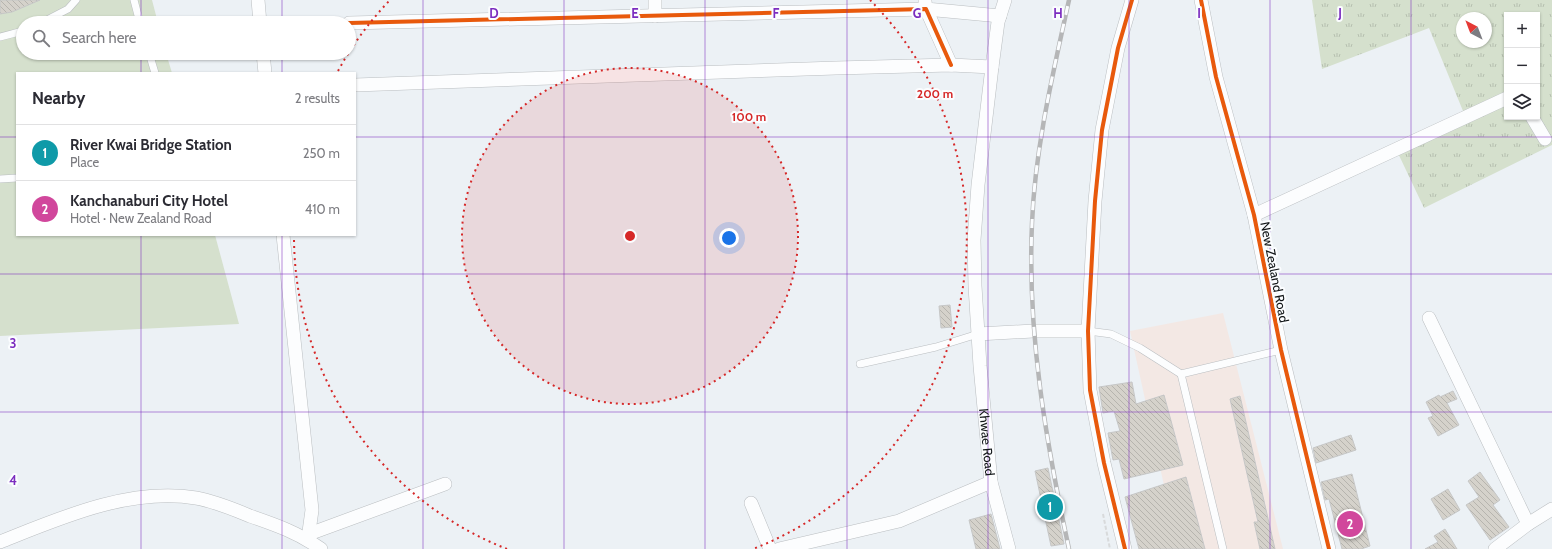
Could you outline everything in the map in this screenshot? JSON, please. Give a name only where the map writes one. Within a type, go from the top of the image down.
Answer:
[{"type":"street","points":[[258,0],[259,16]]},
{"type":"street","points":[[655,0],[655,16]]},
{"type":"street","name":"Khwae Road","points":[[1004,0],[992,67],[978,185],[974,240],[980,366],[991,482],[1009,549]]},
{"type":"street","points":[[1125,549],[1104,463],[1090,390],[1088,331],[1094,209],[1102,130],[1118,48],[1132,0]]},
{"type":"street","name":"New Zealand Road","points":[[1201,0],[1216,76],[1254,215],[1280,350],[1329,549]]},
{"type":"street","points":[[925,4],[951,65]]},
{"type":"street","points":[[356,23],[655,16],[925,4],[1000,16]]},
{"type":"street","points":[[264,60],[265,72]]},
{"type":"street","points":[[356,85],[951,65],[992,67]]},
{"type":"street","points":[[1254,215],[1504,99]]},
{"type":"street","points":[[1534,120],[1545,139]]},
{"type":"street","points":[[283,236],[312,510],[308,537]]},
{"type":"street","points":[[1429,318],[1528,524]]},
{"type":"street","points":[[978,334],[1034,331],[1088,331]]},
{"type":"street","points":[[779,549],[899,521],[991,482]]},
{"type":"street","points":[[308,537],[445,484]]},
{"type":"street","points":[[0,542],[48,522],[81,511],[124,500],[159,496],[196,498],[218,504],[308,537],[321,549]]},
{"type":"street","points":[[751,503],[770,549]]},
{"type":"street","points":[[1495,549],[1528,524],[1552,509]]},
{"type":"lane","points":[[54,16],[68,9],[76,0]]},
{"type":"lane","points":[[134,0],[138,16]]},
{"type":"lane","points":[[0,37],[16,33]]},
{"type":"lane","points":[[151,60],[155,72]]},
{"type":"lane","points":[[0,179],[16,178]]},
{"type":"lane","points":[[1088,331],[1111,334],[1140,348],[1181,374],[1223,549]]},
{"type":"lane","points":[[860,364],[936,347],[978,334]]},
{"type":"lane","points":[[1181,374],[1280,350]]},
{"type":"shaded area","points":[[1223,313],[1283,549],[1178,549],[1130,331]]},
{"type":"green space","points":[[0,0],[152,0],[156,16],[16,16],[16,60],[168,60],[172,72],[16,72],[16,236],[215,236],[239,324],[0,336]]},
{"type":"green space","points":[[1312,0],[1552,0],[1552,145],[1424,208],[1396,149],[1463,111],[1429,28],[1322,69]]},
{"type":"building","points":[[0,0],[40,0],[12,12],[0,14]]},
{"type":"building","points":[[950,305],[952,327],[941,328],[939,306]]},
{"type":"building","points":[[1132,382],[1136,404],[1164,395],[1183,465],[1124,479],[1119,459],[1113,460],[1108,433],[1120,431],[1114,411],[1103,413],[1099,387]]},
{"type":"building","points":[[1453,391],[1457,399],[1447,403],[1459,425],[1438,436],[1428,418],[1433,416],[1426,402],[1439,395],[1440,397]]},
{"type":"building","points":[[1240,396],[1275,549],[1260,549],[1254,522],[1258,522],[1230,399]]},
{"type":"building","points":[[1351,435],[1356,450],[1316,463],[1313,448]]},
{"type":"building","points":[[1048,468],[1064,544],[1051,546],[1035,471]]},
{"type":"building","points":[[1480,472],[1500,500],[1493,505],[1509,527],[1490,540],[1466,505],[1479,497],[1468,481]]},
{"type":"building","points":[[1352,474],[1370,546],[1361,549],[1342,549],[1329,499],[1325,500],[1321,482]]},
{"type":"building","points":[[1186,477],[1205,549],[1139,549],[1125,497]]},
{"type":"building","points":[[1448,489],[1460,510],[1443,520],[1431,499]]},
{"type":"building","points":[[991,514],[1000,549],[976,549],[969,520]]},
{"type":"building","points":[[1445,529],[1457,549],[1425,549],[1438,542],[1434,536]]},
{"type":"railway","points":[[1069,0],[1051,83],[1041,139],[1034,195],[1031,264],[1035,346],[1040,387],[1053,468],[1069,549]]},
{"type":"cycle path","points":[[1125,549],[1104,463],[1090,390],[1088,331],[1095,201],[1102,130],[1118,48],[1132,0]]},
{"type":"cycle path","points":[[1201,0],[1216,77],[1254,215],[1281,350],[1329,549]]},
{"type":"cycle path","points":[[356,23],[926,9],[951,65]]},
{"type":"place","name":"River Kwai Bridge Station","points":[[1050,507]]},
{"type":"place","name":"Kanchanaburi City Hotel","points":[[1350,524]]}]
